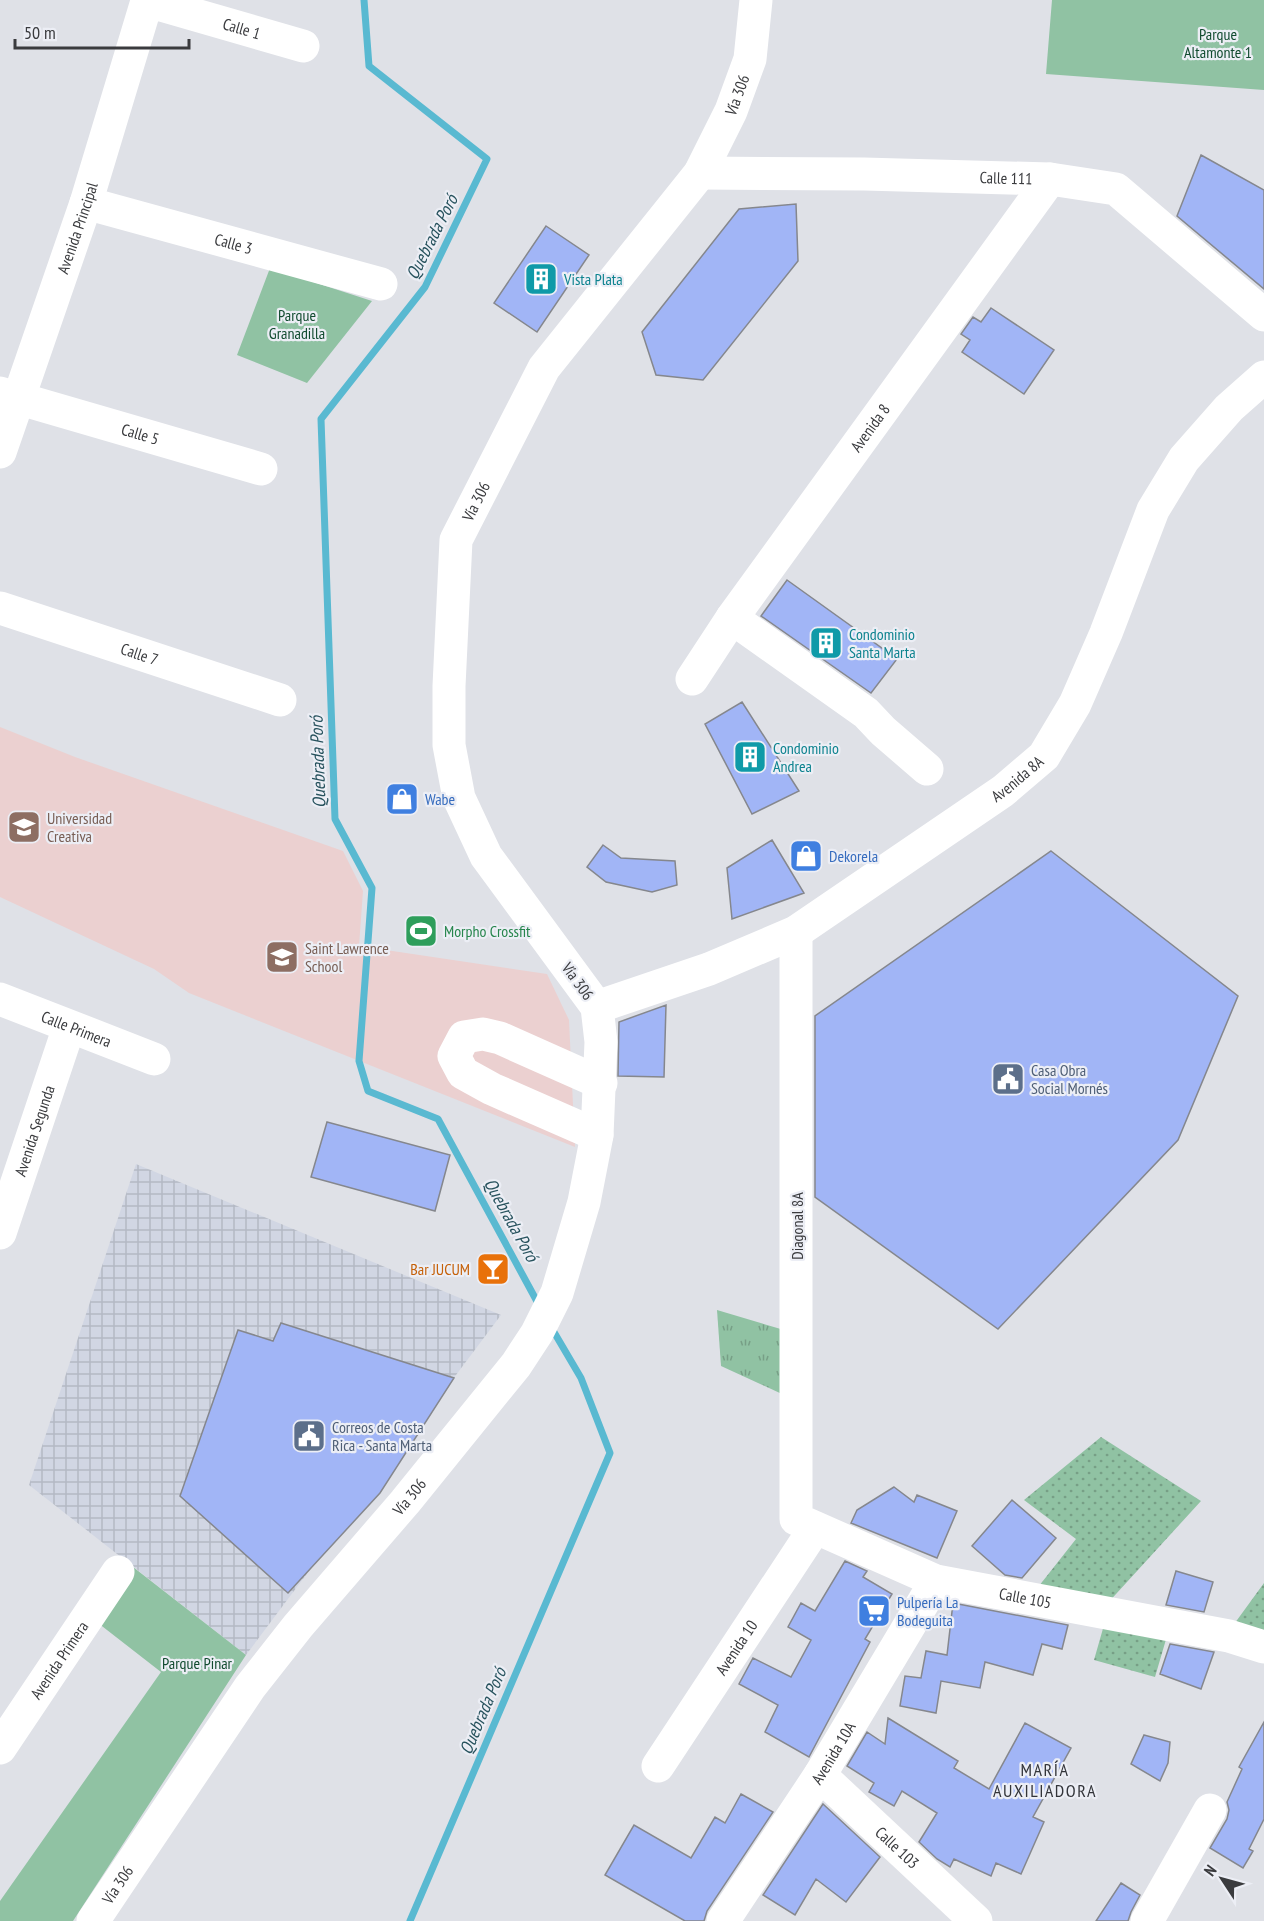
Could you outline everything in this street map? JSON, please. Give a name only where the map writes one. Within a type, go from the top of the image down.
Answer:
[{"type":"street","name":"Vía 306","points":[[93,1921],[250,1687],[298,1626],[405,1502],[516,1365],[537,1333],[557,1293],[584,1202],[597,1135],[602,1042],[597,1007],[486,856],[459,798],[449,744],[449,686],[456,540],[543,368],[700,173],[731,111],[750,59],[756,0]]},
{"type":"street","name":"Calle 1","points":[[147,1],[303,46]]},
{"type":"street","name":"Avenida Principal","points":[[0,452],[9,396],[86,202],[147,1]]},
{"type":"street","name":"Calle 111","points":[[700,173],[864,174],[1050,179],[1116,189],[1264,315]]},
{"type":"street","name":"Avenida 8","points":[[692,679],[732,618],[1050,179]]},
{"type":"street","name":"Calle 3","points":[[86,202],[381,284]]},
{"type":"street","name":"Avenida 8A","points":[[597,1007],[709,969],[796,932],[1003,791],[1044,756],[1075,704],[1106,633],[1153,510],[1184,459],[1229,408],[1264,377]]},
{"type":"street","name":"Calle 5","points":[[9,396],[261,469]]},
{"type":"street","name":"Calle 7","points":[[0,608],[280,700]]},
{"type":"street","points":[[732,618],[866,713],[927,770]]},
{"type":"street","name":"Diagonal 8A","points":[[796,932],[806,1524]]},
{"type":"street","name":"Calle Primera","points":[[0,999],[154,1059]]},
{"type":"street","name":"Avenida Segunda","points":[[0,1233],[69,1027]]},
{"type":"street","points":[[597,1135],[492,1089],[463,1073],[454,1056],[464,1037],[483,1034],[500,1038],[601,1083]]},
{"type":"street","name":"Calle 105","points":[[806,1524],[936,1581],[1229,1636],[1264,1647]]},
{"type":"street","name":"Avenida 10","points":[[658,1767],[806,1524]]},
{"type":"street","name":"Avenida Primera","points":[[0,1748],[118,1572]]},
{"type":"street","name":"Avenida 10A","points":[[723,1921],[820,1775],[936,1581]]},
{"type":"street","name":"Calle 103","points":[[820,1775],[976,1921]]},
{"type":"street","points":[[1148,1921],[1210,1810]]},
{"type":"shaded area","name":"Saint Lawrence School","points":[[0,727],[75,757],[343,851],[363,891],[359,946],[547,974],[569,1020],[575,1147],[189,993],[154,969],[0,897]]},
{"type":"shaded area","points":[[136,1164],[501,1315],[246,1655],[29,1485]]},
{"type":"green space","name":"Parque Altamonte 1","points":[[1052,0],[1264,0],[1264,90],[1046,74]]},
{"type":"green space","name":"Parque Granadilla","points":[[270,268],[372,301],[307,383],[237,355]]},
{"type":"green space","points":[[717,1310],[784,1330],[782,1394],[721,1366]]},
{"type":"green space","points":[[1101,1437],[1201,1501],[1106,1605],[1035,1591],[1076,1539],[1024,1500]]},
{"type":"green space","name":"Parque Pinar","points":[[133,1567],[246,1655],[73,1921],[0,1921],[0,1901],[161,1672],[98,1623]]},
{"type":"green space","points":[[1264,1583],[1264,1636],[1232,1627]]},
{"type":"green space","points":[[1106,1618],[1167,1636],[1155,1677],[1094,1660]]},
{"type":"building","points":[[1201,155],[1264,190],[1264,289],[1177,216]]},
{"type":"building","points":[[796,204],[798,261],[703,380],[656,375],[642,332],[739,209]]},
{"type":"building","name":"Vista Plata","points":[[546,226],[589,255],[537,332],[494,303]]},
{"type":"building","points":[[991,308],[1054,350],[1024,394],[962,352],[970,340],[961,334],[973,317],[981,322]]},
{"type":"building","name":"Condominio Santa Marta","points":[[787,580],[897,659],[871,693],[761,616]]},
{"type":"building","name":"Condominio Andrea","points":[[742,702],[799,791],[752,814],[705,724]]},
{"type":"building","points":[[772,840],[804,893],[732,919],[727,868]]},
{"type":"building","points":[[603,845],[621,858],[675,861],[677,885],[652,892],[606,882],[587,867]]},
{"type":"building","name":"Casa Obra Social Mornés","points":[[1051,851],[1238,996],[1178,1140],[998,1329],[815,1197],[815,1016]]},
{"type":"building","points":[[666,1005],[664,1077],[618,1076],[619,1022]]},
{"type":"building","points":[[327,1122],[450,1155],[435,1211],[311,1177]]},
{"type":"building","name":"Correos de Costa Rica - Santa Marta","points":[[281,1323],[454,1378],[380,1493],[288,1593],[180,1496],[238,1330],[273,1341]]},
{"type":"building","points":[[894,1487],[914,1502],[917,1495],[957,1511],[937,1558],[851,1523],[857,1510]]},
{"type":"building","points":[[1012,1500],[1056,1538],[1022,1578],[1005,1575],[972,1546]]},
{"type":"building","points":[[845,1561],[867,1571],[863,1577],[892,1594],[865,1639],[870,1642],[809,1757],[765,1732],[778,1705],[739,1684],[753,1658],[791,1677],[811,1640],[788,1627],[801,1603],[815,1611]]},
{"type":"building","points":[[1176,1571],[1213,1582],[1204,1612],[1166,1605]]},
{"type":"building","points":[[953,1603],[1068,1625],[1062,1649],[1042,1644],[1033,1675],[985,1662],[980,1688],[941,1681],[936,1713],[900,1706],[905,1676],[921,1678],[926,1651],[947,1655]]},
{"type":"building","points":[[1170,1644],[1214,1652],[1201,1689],[1160,1674]]},
{"type":"building","points":[[888,1718],[958,1761],[954,1768],[989,1789],[1025,1723],[1071,1748],[1033,1817],[1044,1822],[1021,1874],[996,1863],[991,1876],[954,1859],[950,1867],[937,1859],[919,1842],[937,1813],[902,1791],[894,1806],[869,1792],[874,1783],[847,1766],[867,1732],[885,1744]]},
{"type":"building","points":[[1264,1722],[1264,1819],[1249,1849],[1253,1851],[1243,1868],[1210,1848],[1227,1819],[1229,1810],[1227,1802],[1242,1769],[1239,1767]]},
{"type":"building","points":[[1144,1735],[1170,1742],[1168,1763],[1160,1781],[1131,1764]]},
{"type":"building","points":[[741,1794],[773,1812],[707,1911],[704,1921],[685,1921],[605,1875],[634,1825],[691,1858],[715,1817],[725,1823]]},
{"type":"building","points":[[823,1804],[880,1857],[846,1902],[816,1879],[795,1915],[763,1895]]},
{"type":"building","points":[[1121,1883],[1140,1895],[1128,1921],[1096,1921]]},
{"type":"waterway","name":"Quebrada Poró","points":[[364,0],[369,66],[487,159],[425,287],[321,419],[335,819],[372,888],[359,1061],[368,1091],[438,1119],[540,1307]]},
{"type":"waterway","name":"Quebrada Poró","points":[[410,1921],[610,1453],[581,1378],[551,1327]]},
{"type":"place","name":"Vista Plata","points":[[541,279]]},
{"type":"place","name":"Condominio Santa Marta","points":[[826,643]]},
{"type":"place","name":"Condominio Andrea","points":[[750,757]]},
{"type":"place","name":"Wabe","points":[[402,799]]},
{"type":"place","name":"Universidad Creativa","points":[[24,827]]},
{"type":"place","name":"Dekorela","points":[[806,856]]},
{"type":"place","name":"Morpho Crossfit","points":[[421,931]]},
{"type":"place","name":"Saint Lawrence School","points":[[282,957]]},
{"type":"place","name":"Casa Obra Social Mornés","points":[[1008,1079]]},
{"type":"place","name":"Bar JUCUM","points":[[493,1269]]},
{"type":"place","name":"Correos de Costa Rica - Santa Marta","points":[[309,1436]]},
{"type":"place","name":"Pulpería La Bodeguita","points":[[874,1611]]},
{"type":"district","name":"MARÍA AUXILIADORA","points":[[1045,1780]]}]
